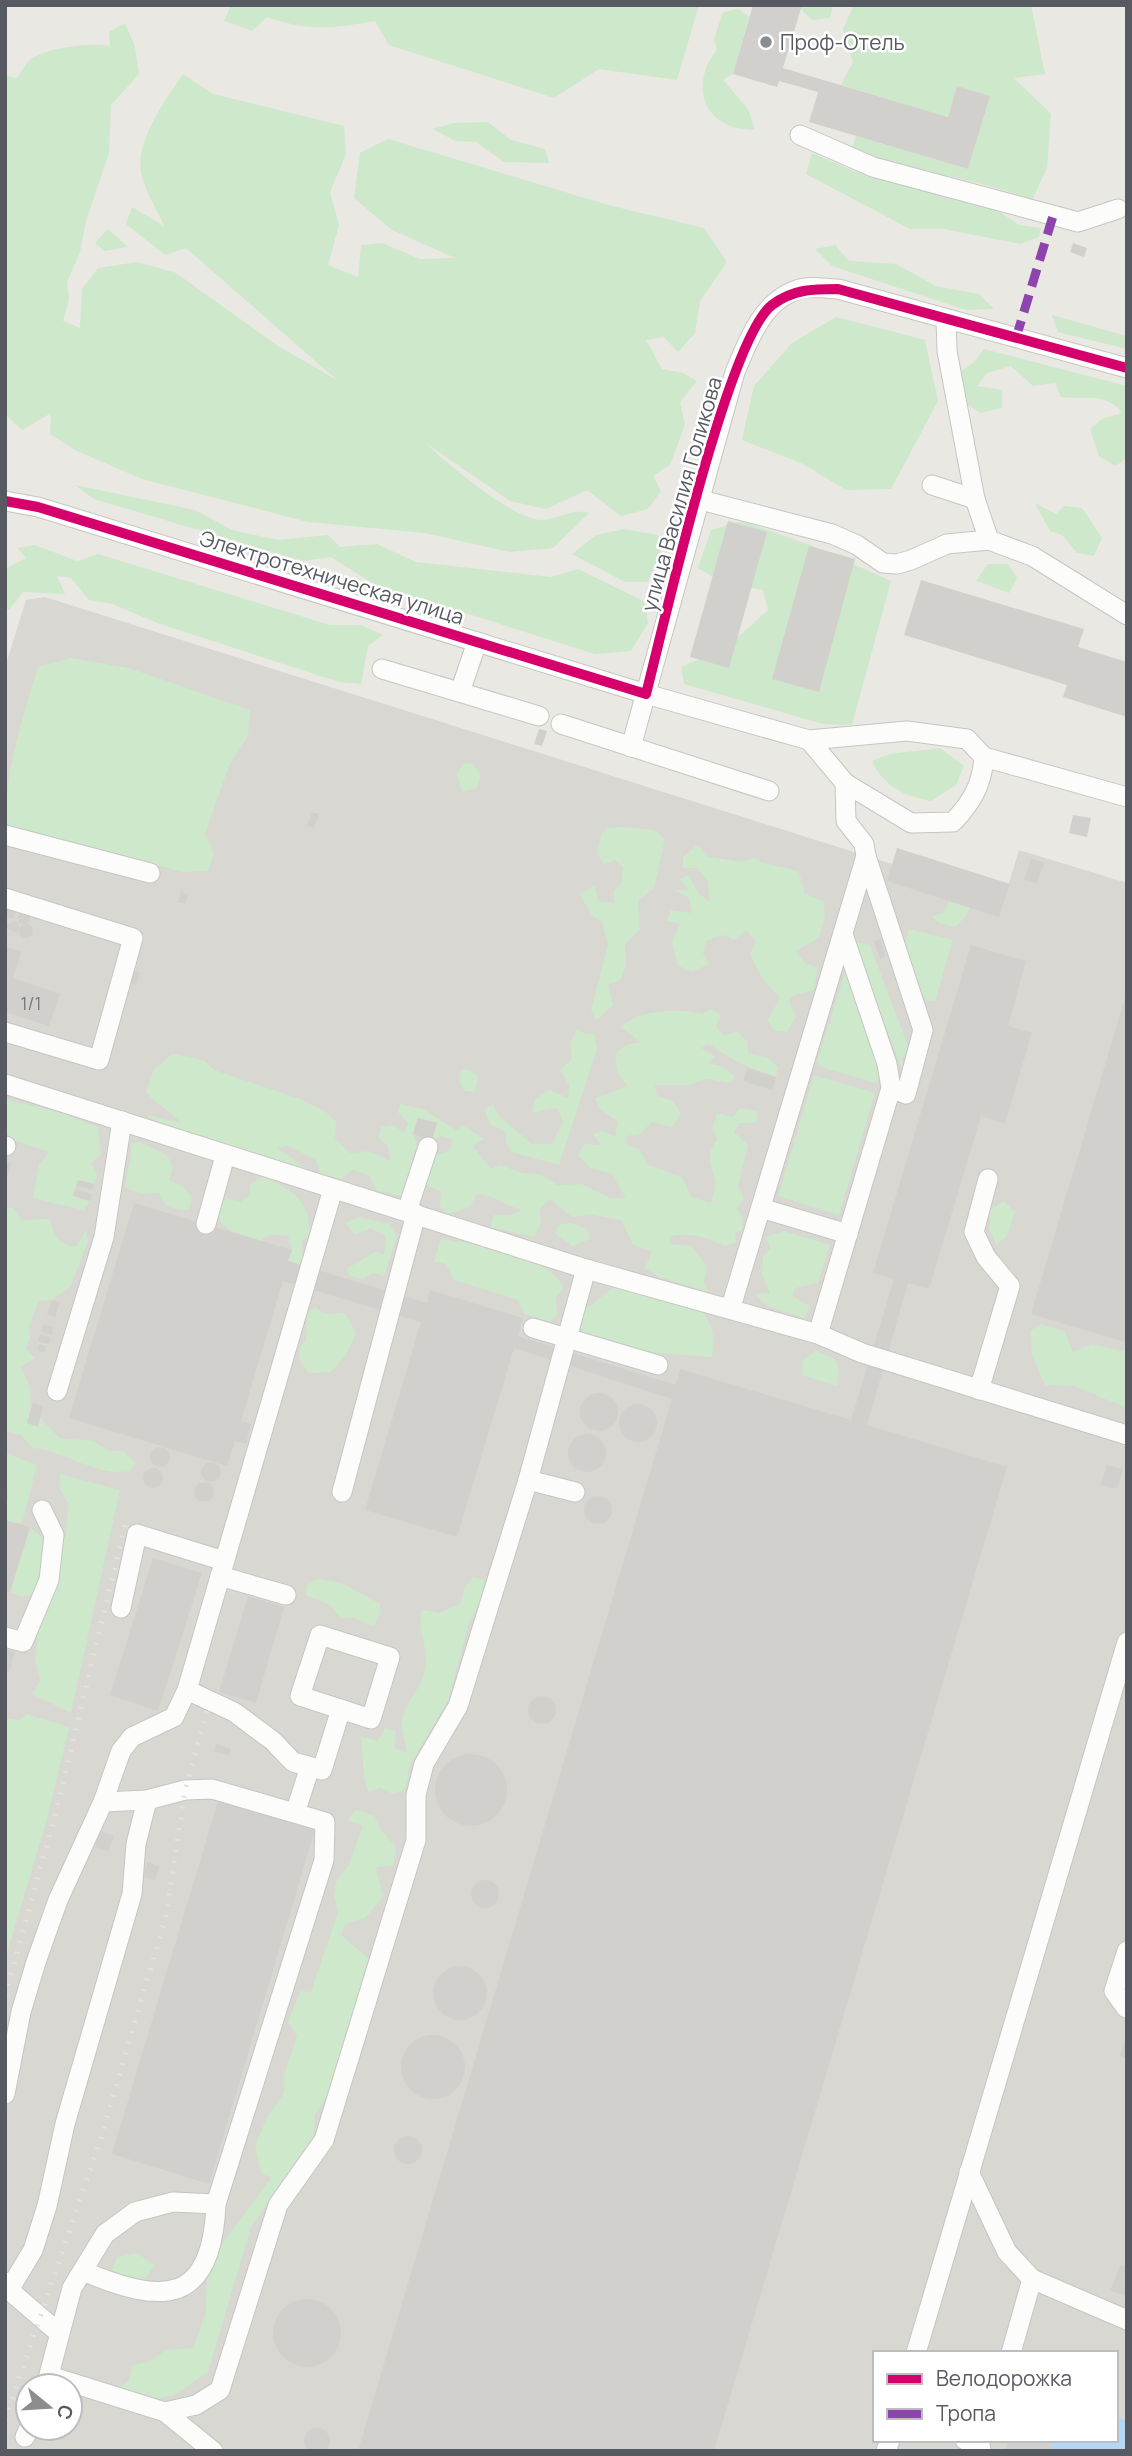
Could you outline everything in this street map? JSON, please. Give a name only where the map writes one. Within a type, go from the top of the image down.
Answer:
[{"type":"street","points":[[800,135],[873,167],[1078,222],[1118,209]]},
{"type":"street","name":"улица Василия Голикова","points":[[631,747],[697,499],[735,372],[754,329],[771,305],[803,288],[838,289],[1127,368]]},
{"type":"street","points":[[946,319],[947,351],[975,499],[989,540]]},
{"type":"street","points":[[932,485],[975,499]]},
{"type":"street","points":[[697,499],[832,534],[857,545],[883,563],[897,564],[911,560],[947,544],[989,540],[1032,556],[1127,615]]},
{"type":"street","name":"Электротехническая улица","points":[[5,501],[38,507],[646,694],[809,740]]},
{"type":"street","points":[[460,692],[477,642]]},
{"type":"street","points":[[382,669],[539,716]]},
{"type":"street","points":[[561,724],[769,791]]},
{"type":"street","points":[[809,740],[907,731],[967,739],[984,757],[1127,797]]},
{"type":"street","points":[[809,740],[845,783],[911,823],[953,822],[968,806],[982,780],[984,757]]},
{"type":"street","points":[[845,783],[846,821],[864,844],[923,1030],[906,1094],[891,1088]]},
{"type":"street","points":[[5,835],[150,873]]},
{"type":"street","points":[[731,1307],[844,937],[866,856]]},
{"type":"street","points":[[5,898],[133,938],[99,1060],[5,1032]]},
{"type":"street","points":[[818,1334],[891,1088],[887,1064],[844,937]]},
{"type":"street","points":[[5,1084],[586,1269],[731,1307],[818,1334],[862,1353],[1127,1435]]},
{"type":"street","points":[[57,1391],[104,1237],[122,1121]]},
{"type":"street","points":[[342,1492],[428,1147]]},
{"type":"street","points":[[206,1224],[225,1156]]},
{"type":"street","points":[[979,1390],[1010,1286],[986,1257],[974,1232],[988,1179]]},
{"type":"street","points":[[5,2094],[13,2008],[103,1802],[121,1751],[132,1737],[174,1717],[187,1690],[333,1189]]},
{"type":"street","points":[[761,1208],[848,1234]]},
{"type":"street","points":[[165,2412],[195,2405],[220,2390],[278,2205],[324,2140],[416,1840],[416,1795],[424,1764],[458,1706],[528,1479],[586,1269]]},
{"type":"street","points":[[533,1328],[566,1340],[658,1365]]},
{"type":"street","points":[[528,1479],[575,1492]]},
{"type":"street","points":[[5,1637],[23,1642],[49,1580],[54,1535],[41,1510]]},
{"type":"street","points":[[121,1608],[137,1534],[286,1595]]},
{"type":"street","points":[[320,1635],[390,1657],[371,1719],[341,1709],[300,1696],[320,1635]]},
{"type":"street","points":[[917,2351],[1127,1642]]},
{"type":"street","points":[[187,1690],[234,1712],[273,1741],[293,1762],[322,1770],[341,1709]]},
{"type":"street","points":[[295,1813],[310,1767]]},
{"type":"street","points":[[83,2271],[114,2284],[150,2293],[178,2291],[195,2278],[209,2252],[215,2227],[216,2204],[324,1860],[325,1822],[212,1789],[185,1790],[147,1800],[103,1802]]},
{"type":"street","points":[[60,2333],[7,2286],[33,2250],[47,2206],[65,2124],[132,1894],[136,1844],[147,1800]]},
{"type":"street","points":[[1126,2008],[1114,1992],[1127,1951]]},
{"type":"street","points":[[969,2172],[1007,2252],[1032,2279],[1127,2320]]},
{"type":"street","points":[[50,2372],[72,2288],[105,2234],[135,2212],[173,2202],[216,2204]]},
{"type":"street","points":[[1012,2351],[1032,2279]]},
{"type":"street","points":[[84,2391],[165,2412],[213,2451]]},
{"type":"shaded area","points":[[45,597],[892,864],[999,916],[1019,850],[1127,883],[1127,2421],[1118,2417],[1118,2351],[873,2351],[873,2442],[1052,2442],[1050,2451],[5,2451],[5,667],[26,600]]},
{"type":"green space","points":[[231,5],[699,5],[677,80],[599,69],[554,98],[389,45],[375,21],[309,27],[267,17],[252,31],[224,21]]},
{"type":"green space","points":[[802,5],[833,5],[830,18],[812,20],[801,9]]},
{"type":"green space","points":[[854,5],[1031,5],[1045,74],[1014,78],[1051,114],[1047,168],[1032,200],[896,163],[852,148],[856,136],[968,169],[990,96],[957,86],[948,117],[841,85],[853,62],[843,29]]},
{"type":"green space","points":[[739,9],[749,17],[733,74],[723,80],[748,109],[755,130],[733,127],[721,122],[712,114],[703,94],[705,71],[717,50],[714,39],[723,12]]},
{"type":"green space","points":[[125,23],[135,47],[139,74],[111,105],[109,153],[86,221],[80,252],[67,282],[69,299],[63,321],[80,328],[82,289],[98,268],[137,262],[176,273],[278,346],[337,380],[186,248],[165,255],[126,224],[132,207],[164,226],[143,180],[142,152],[152,124],[183,74],[213,94],[344,126],[346,154],[330,192],[339,225],[328,265],[358,277],[361,245],[382,243],[420,259],[455,258],[392,230],[354,198],[360,153],[388,139],[608,205],[704,228],[727,262],[700,301],[695,333],[678,352],[664,337],[646,340],[662,369],[683,373],[697,381],[680,402],[685,424],[670,465],[653,476],[661,491],[648,509],[621,516],[587,490],[546,509],[510,501],[427,444],[482,490],[530,518],[542,520],[577,512],[589,513],[553,548],[509,552],[425,533],[308,522],[142,479],[75,450],[50,434],[51,413],[22,430],[5,414],[5,76],[17,78],[31,59],[48,51],[92,45],[110,46],[109,32]]},
{"type":"green space","points":[[488,122],[511,140],[545,149],[549,163],[504,162],[476,142],[455,141],[433,129],[454,123]]},
{"type":"green space","points":[[812,153],[854,171],[972,193],[1019,225],[1041,228],[1039,237],[1020,244],[944,229],[910,229],[806,174]]},
{"type":"green space","points":[[108,229],[128,247],[104,251],[95,243]]},
{"type":"green space","points":[[835,245],[849,261],[896,264],[936,286],[979,294],[994,309],[966,310],[832,266],[815,249]]},
{"type":"green space","points":[[1052,315],[1127,336],[1127,349],[1058,332]]},
{"type":"green space","points":[[836,317],[925,340],[938,401],[891,489],[846,490],[803,464],[742,440],[754,386],[792,343]]},
{"type":"green space","points":[[984,349],[1127,386],[1127,458],[1115,466],[1099,456],[1090,429],[1102,419],[1122,413],[1116,406],[1094,398],[1061,397],[1055,383],[1033,386],[1011,366],[987,373],[977,386],[1002,390],[1002,408],[981,413],[968,405],[959,373],[974,362]]},
{"type":"green space","points":[[75,485],[195,510],[232,530],[278,540],[328,535],[340,547],[377,544],[416,562],[551,577],[578,569],[645,602],[648,623],[631,651],[595,654],[374,584],[331,557],[303,561],[94,499]]},
{"type":"green space","points":[[1035,503],[1056,514],[1064,506],[1082,508],[1102,538],[1094,556],[1077,553],[1062,535],[1050,531]]},
{"type":"green space","points":[[742,521],[810,545],[891,581],[852,725],[823,724],[684,684],[681,667],[727,647],[768,610],[763,590],[722,582],[698,568],[711,530]]},
{"type":"green space","points":[[624,529],[658,535],[660,553],[648,582],[625,582],[572,554],[596,535]]},
{"type":"green space","points":[[35,545],[77,561],[98,554],[330,625],[361,625],[383,635],[368,646],[361,684],[339,682],[160,624],[112,604],[89,600],[71,578],[57,576],[65,594],[23,592],[10,609],[5,609],[5,569],[26,558],[17,548]]},
{"type":"green space","points":[[988,564],[1008,564],[1017,578],[1009,593],[976,581]]},
{"type":"green space","points":[[70,658],[129,668],[250,710],[248,736],[229,766],[205,834],[214,853],[208,871],[183,872],[5,827],[11,766],[38,667]]},
{"type":"green space","points":[[940,748],[964,766],[956,785],[931,801],[896,789],[882,778],[872,761],[890,754]]},
{"type":"green space","points":[[463,763],[473,764],[481,775],[477,788],[462,792],[457,774]]},
{"type":"green space","points":[[606,828],[654,830],[665,839],[654,888],[638,901],[640,929],[625,944],[626,965],[621,979],[608,985],[613,1005],[596,1021],[591,1010],[608,945],[602,921],[593,917],[579,894],[595,886],[598,901],[614,903],[614,890],[622,883],[623,867],[615,860],[604,864],[597,854],[601,835]]},
{"type":"green space","points":[[698,844],[706,856],[741,862],[754,858],[799,872],[805,894],[824,901],[825,916],[819,938],[795,951],[806,964],[818,967],[814,990],[794,995],[789,1001],[796,1016],[787,1032],[774,1031],[768,1020],[780,998],[762,978],[750,954],[756,942],[746,930],[734,940],[723,935],[706,941],[703,953],[710,964],[691,972],[677,965],[672,941],[680,924],[667,921],[671,910],[692,913],[689,898],[674,890],[689,890],[680,879],[689,875],[698,893],[710,902],[707,880],[697,868],[683,868],[683,857]]},
{"type":"green space","points":[[949,901],[970,907],[966,916],[955,927],[939,923],[932,916],[943,913]]},
{"type":"green space","points":[[909,929],[953,940],[935,1002],[925,1000],[905,946]]},
{"type":"green space","points":[[853,942],[870,945],[909,1048],[902,1058],[903,1072]]},
{"type":"green space","points":[[844,975],[850,977],[882,1065],[877,1083],[821,1067],[817,1062]]},
{"type":"green space","points":[[712,1009],[721,1015],[716,1026],[723,1036],[737,1031],[747,1041],[748,1052],[769,1059],[778,1067],[776,1077],[741,1063],[709,1044],[701,1048],[716,1057],[707,1063],[722,1066],[735,1076],[731,1083],[707,1079],[690,1085],[655,1085],[657,1096],[673,1101],[681,1114],[672,1127],[652,1122],[640,1134],[626,1136],[627,1145],[639,1149],[649,1165],[682,1177],[691,1197],[711,1203],[715,1184],[710,1155],[717,1139],[712,1129],[717,1113],[732,1117],[741,1108],[758,1111],[756,1123],[740,1123],[734,1132],[748,1145],[738,1187],[744,1198],[737,1208],[743,1218],[742,1230],[735,1233],[736,1242],[725,1246],[700,1236],[679,1235],[672,1236],[669,1244],[691,1246],[707,1266],[704,1281],[709,1292],[659,1277],[645,1268],[652,1251],[633,1245],[622,1221],[594,1215],[572,1217],[550,1199],[539,1209],[541,1223],[534,1237],[490,1227],[494,1215],[510,1215],[522,1210],[489,1196],[477,1194],[470,1207],[449,1214],[440,1207],[441,1191],[426,1186],[436,1155],[449,1151],[453,1140],[442,1136],[432,1140],[437,1123],[418,1118],[413,1134],[417,1146],[405,1197],[376,1190],[369,1175],[353,1170],[341,1179],[320,1173],[316,1160],[289,1146],[277,1148],[311,1172],[156,1123],[145,1114],[181,1123],[146,1092],[154,1069],[172,1054],[203,1060],[214,1070],[300,1099],[326,1112],[336,1122],[335,1138],[350,1153],[369,1151],[390,1161],[388,1146],[379,1138],[381,1127],[394,1125],[404,1133],[408,1123],[398,1112],[400,1104],[423,1109],[456,1130],[464,1126],[484,1139],[473,1146],[491,1169],[500,1165],[523,1173],[540,1174],[557,1185],[581,1184],[611,1198],[626,1198],[611,1173],[590,1168],[578,1155],[584,1144],[601,1145],[593,1134],[602,1131],[615,1136],[618,1122],[599,1108],[595,1098],[627,1086],[617,1071],[615,1054],[626,1045],[640,1042],[621,1027],[628,1021],[648,1013],[683,1011],[703,1014]]},
{"type":"green space","points":[[577,1029],[586,1034],[594,1033],[597,1049],[559,1165],[511,1152],[505,1142],[507,1133],[490,1124],[484,1110],[493,1104],[499,1116],[532,1144],[552,1144],[563,1121],[557,1108],[532,1113],[535,1099],[550,1090],[568,1098],[569,1085],[560,1070],[572,1059],[570,1043]]},
{"type":"green space","points":[[461,1069],[470,1070],[478,1077],[475,1092],[465,1091],[459,1082]]},
{"type":"green space","points":[[814,1075],[875,1093],[839,1215],[778,1196]]},
{"type":"green space","points":[[5,1099],[59,1112],[98,1127],[101,1155],[91,1163],[98,1175],[94,1184],[78,1180],[73,1195],[90,1201],[84,1211],[33,1197],[39,1165],[49,1152],[13,1140],[5,1132]]},
{"type":"green space","points":[[140,1142],[167,1155],[173,1167],[169,1180],[182,1186],[192,1197],[189,1210],[170,1207],[159,1193],[142,1194],[125,1188],[131,1143]]},
{"type":"green space","points":[[264,1176],[298,1198],[307,1213],[309,1235],[302,1241],[303,1266],[288,1261],[292,1250],[288,1236],[270,1234],[261,1241],[234,1232],[222,1223],[220,1208],[226,1198],[240,1202],[249,1195],[250,1184]]},
{"type":"green space","points":[[1004,1201],[1015,1212],[1007,1236],[996,1245],[989,1228],[990,1210]]},
{"type":"green space","points":[[5,1208],[14,1208],[22,1220],[50,1219],[55,1235],[65,1244],[76,1247],[86,1230],[88,1241],[71,1286],[52,1300],[39,1301],[29,1325],[30,1338],[26,1349],[35,1358],[20,1367],[31,1394],[27,1423],[37,1426],[40,1418],[60,1438],[93,1441],[110,1451],[123,1451],[136,1463],[130,1471],[105,1471],[57,1453],[32,1448],[21,1435],[5,1431]]},
{"type":"green space","points":[[359,1217],[390,1224],[397,1236],[384,1276],[373,1273],[363,1279],[350,1276],[346,1269],[375,1252],[384,1254],[386,1237],[371,1228],[355,1235],[345,1223]]},
{"type":"green space","points":[[571,1223],[587,1229],[590,1239],[572,1246],[555,1234],[558,1225]]},
{"type":"green space","points":[[784,1231],[830,1245],[818,1283],[795,1288],[793,1296],[811,1307],[804,1318],[767,1306],[754,1294],[770,1293],[762,1274],[763,1256],[771,1248],[766,1237]]},
{"type":"green space","points":[[441,1239],[510,1253],[544,1268],[557,1278],[564,1289],[555,1297],[558,1314],[549,1323],[524,1314],[518,1300],[454,1280],[446,1264],[434,1262]]},
{"type":"green space","points":[[614,1287],[703,1313],[713,1334],[712,1357],[643,1352],[583,1332],[580,1325],[584,1310]]},
{"type":"green space","points":[[315,1307],[325,1314],[345,1313],[356,1333],[346,1355],[331,1372],[309,1373],[299,1359],[300,1347],[306,1340],[307,1313]]},
{"type":"green space","points":[[1041,1324],[1064,1331],[1073,1352],[1092,1344],[1121,1351],[1127,1349],[1127,1408],[1074,1386],[1045,1385],[1032,1356],[1030,1331]]},
{"type":"green space","points":[[816,1351],[834,1358],[839,1369],[837,1386],[802,1375],[803,1360]]},
{"type":"green space","points":[[5,1453],[37,1465],[22,1524],[5,1520],[5,1499],[8,1499]]},
{"type":"green space","points":[[60,1474],[120,1490],[71,1713],[32,1694],[40,1681],[35,1659],[38,1633],[48,1605],[58,1547],[66,1536],[68,1504],[60,1489]]},
{"type":"green space","points":[[30,1527],[47,1542],[43,1570],[34,1593],[23,1597],[10,1592]]},
{"type":"green space","points":[[473,1577],[485,1580],[480,1603],[469,1623],[448,1701],[410,1765],[405,1790],[393,1794],[380,1788],[369,1792],[364,1777],[360,1736],[378,1741],[385,1728],[396,1731],[394,1747],[406,1753],[402,1721],[423,1677],[426,1662],[422,1610],[439,1613],[460,1604],[464,1589]]},
{"type":"green space","points":[[317,1579],[342,1583],[380,1604],[380,1615],[373,1627],[355,1618],[341,1618],[330,1605],[306,1595],[307,1585]]},
{"type":"green space","points":[[27,1714],[69,1727],[48,1816],[5,1960],[5,1718],[19,1720]]},
{"type":"green space","points":[[356,1810],[374,1815],[381,1830],[396,1847],[393,1866],[376,1867],[383,1897],[365,1918],[345,1924],[341,1935],[369,1959],[333,2087],[315,2114],[313,2137],[251,2227],[208,2372],[173,2396],[150,2400],[119,2389],[129,2380],[132,2365],[148,2362],[166,2350],[193,2348],[206,2312],[207,2278],[219,2248],[271,2178],[261,2173],[255,2146],[267,2117],[284,2093],[284,2075],[297,2036],[288,2022],[300,1991],[311,1992],[338,1912],[334,1895],[337,1879],[348,1867],[363,1826],[348,1820]]},
{"type":"green space","points":[[137,2253],[155,2265],[145,2279],[129,2279],[112,2271],[117,2257]]},
{"type":"water","points":[[1118,2417],[1127,2421],[1127,2451],[1050,2451],[1052,2442],[1118,2442]]},
{"type":"building","points":[[753,5],[802,5],[783,68],[948,117],[957,86],[990,96],[968,169],[809,122],[818,92],[779,81],[777,87],[733,74]]},
{"type":"building","points":[[1073,243],[1087,248],[1084,257],[1070,252]]},
{"type":"building","points":[[728,521],[767,532],[729,668],[690,657]]},
{"type":"building","points":[[809,546],[855,559],[819,692],[772,679]]},
{"type":"building","points":[[921,580],[1084,629],[1078,647],[1127,662],[1127,717],[1063,697],[1067,685],[904,635]]},
{"type":"building","points":[[539,729],[547,731],[542,746],[534,744]]},
{"type":"building","points":[[312,812],[319,814],[314,828],[307,826]]},
{"type":"building","points":[[1073,815],[1091,818],[1087,837],[1069,833]]},
{"type":"building","points":[[897,848],[1010,884],[999,917],[887,881]]},
{"type":"building","points":[[1031,858],[1044,863],[1037,884],[1024,880]]},
{"type":"building","points":[[181,892],[188,894],[185,904],[178,902]]},
{"type":"building","points":[[8,907],[17,911],[14,918],[6,918],[8,924],[15,921],[19,923],[19,931],[15,933],[5,927],[5,909]]},
{"type":"building","points":[[24,912],[30,918],[24,924],[18,918]]},
{"type":"building","points":[[26,924],[31,926],[31,936],[26,938],[21,936],[19,931],[21,926]]},
{"type":"building","points":[[880,939],[886,956],[880,959],[874,942]]},
{"type":"building","points":[[971,945],[1026,961],[1008,1026],[1032,1033],[1005,1123],[981,1116],[929,1289],[908,1283],[867,1425],[1007,1467],[714,2451],[358,2451],[672,1399],[514,1348],[457,1537],[365,1510],[421,1322],[283,1281],[241,1421],[251,1424],[246,1444],[235,1441],[227,1466],[69,1418],[134,1203],[292,1250],[288,1261],[427,1303],[430,1290],[523,1318],[518,1336],[676,1385],[680,1369],[851,1420],[894,1279],[873,1273]]},
{"type":"building","points":[[5,946],[21,952],[13,978],[60,994],[49,1026],[5,1012]]},
{"type":"building","points":[[130,970],[140,973],[136,985],[126,982]]},
{"type":"building","points":[[1127,991],[1127,1337],[1125,1342],[1031,1314]]},
{"type":"building","points":[[747,1068],[776,1077],[772,1090],[743,1081]]},
{"type":"building","points":[[418,1118],[437,1123],[432,1140],[413,1134]]},
{"type":"building","points":[[5,1162],[11,1164],[6,1180],[5,1180]]},
{"type":"building","points":[[78,1180],[94,1184],[92,1190],[76,1186]]},
{"type":"building","points":[[75,1189],[92,1194],[90,1201],[73,1196]]},
{"type":"building","points":[[52,1300],[60,1302],[55,1317],[47,1315]]},
{"type":"building","points":[[44,1324],[54,1327],[52,1335],[41,1331]]},
{"type":"building","points":[[40,1334],[51,1338],[49,1344],[38,1341]]},
{"type":"building","points":[[39,1344],[46,1346],[44,1353],[37,1350]]},
{"type":"building","points":[[599,1393],[613,1398],[618,1412],[613,1426],[599,1431],[585,1426],[580,1412],[585,1398]]},
{"type":"building","points":[[33,1403],[43,1406],[38,1427],[27,1423]]},
{"type":"building","points":[[638,1404],[652,1409],[657,1423],[652,1437],[638,1442],[624,1437],[619,1423],[624,1409]]},
{"type":"building","points":[[587,1434],[601,1439],[606,1453],[601,1467],[587,1472],[573,1467],[568,1453],[573,1439]]},
{"type":"building","points":[[160,1447],[167,1450],[170,1457],[167,1464],[160,1467],[153,1464],[150,1457],[153,1450]]},
{"type":"building","points":[[211,1462],[218,1465],[221,1472],[218,1479],[211,1482],[204,1479],[201,1472],[204,1465]]},
{"type":"building","points":[[1107,1465],[1123,1469],[1117,1489],[1101,1485]]},
{"type":"building","points":[[153,1468],[160,1471],[163,1478],[160,1485],[153,1488],[146,1485],[143,1478],[146,1471]]},
{"type":"building","points":[[204,1482],[211,1485],[214,1492],[211,1499],[204,1502],[197,1499],[194,1492],[197,1485]]},
{"type":"building","points":[[598,1496],[608,1500],[612,1510],[608,1520],[598,1524],[588,1520],[584,1510],[588,1500]]},
{"type":"building","points":[[5,1520],[30,1527],[10,1592],[5,1591]]},
{"type":"building","points":[[153,1558],[202,1573],[158,1711],[110,1695]]},
{"type":"building","points":[[248,1596],[284,1607],[256,1703],[219,1692]]},
{"type":"building","points":[[5,1649],[15,1652],[9,1672],[5,1670]]},
{"type":"building","points":[[542,1696],[552,1700],[556,1710],[552,1720],[542,1724],[532,1720],[528,1710],[532,1700]]},
{"type":"building","points":[[216,1744],[231,1749],[229,1756],[214,1751]]},
{"type":"building","points":[[471,1754],[491,1760],[501,1770],[507,1790],[501,1810],[491,1820],[471,1826],[451,1820],[441,1810],[435,1790],[441,1770],[451,1760]]},
{"type":"building","points":[[218,1801],[315,1830],[209,2184],[112,2154]]},
{"type":"building","points":[[101,1831],[114,1836],[108,1851],[95,1847]]},
{"type":"building","points":[[147,1862],[159,1866],[155,1880],[143,1877]]},
{"type":"building","points":[[485,1880],[495,1884],[499,1894],[495,1904],[485,1908],[475,1904],[471,1894],[475,1884]]},
{"type":"building","points":[[460,1966],[479,1974],[487,1993],[479,2012],[460,2020],[441,2012],[433,1993],[441,1974]]},
{"type":"building","points":[[433,2035],[456,2044],[465,2067],[456,2090],[433,2099],[410,2090],[401,2067],[410,2044]]},
{"type":"building","points":[[1127,2038],[1127,2058],[1120,2056]]},
{"type":"building","points":[[408,2136],[418,2140],[422,2150],[418,2160],[408,2164],[398,2160],[394,2150],[398,2140]]},
{"type":"building","points":[[1121,2265],[1127,2267],[1127,2297],[1110,2290]]},
{"type":"building","points":[[307,2299],[320,2302],[331,2309],[338,2320],[341,2333],[338,2346],[331,2357],[320,2364],[307,2367],[294,2364],[283,2357],[276,2346],[273,2333],[276,2320],[283,2309],[294,2302]]},
{"type":"building","points":[[317,2428],[326,2432],[330,2441],[326,2450],[317,2454],[308,2450],[304,2441],[308,2432]]},
{"type":"building","points":[[1007,2442],[1052,2442],[1050,2451],[1005,2451]]},
{"type":"railway","points":[[5,1996],[55,1816],[126,1522]]},
{"type":"railway","points":[[5,2420],[100,2141],[166,1916],[185,1790],[207,1711]]},
{"type":"marked path","points":[[1016,338],[1053,216]]},
{"type":"cycle path","points":[[5,501],[38,507],[646,694],[717,425],[754,329],[772,305],[796,293],[838,289],[1127,368]]},
{"type":"place","name":"Проф-Отель","points":[[766,42]]}]
